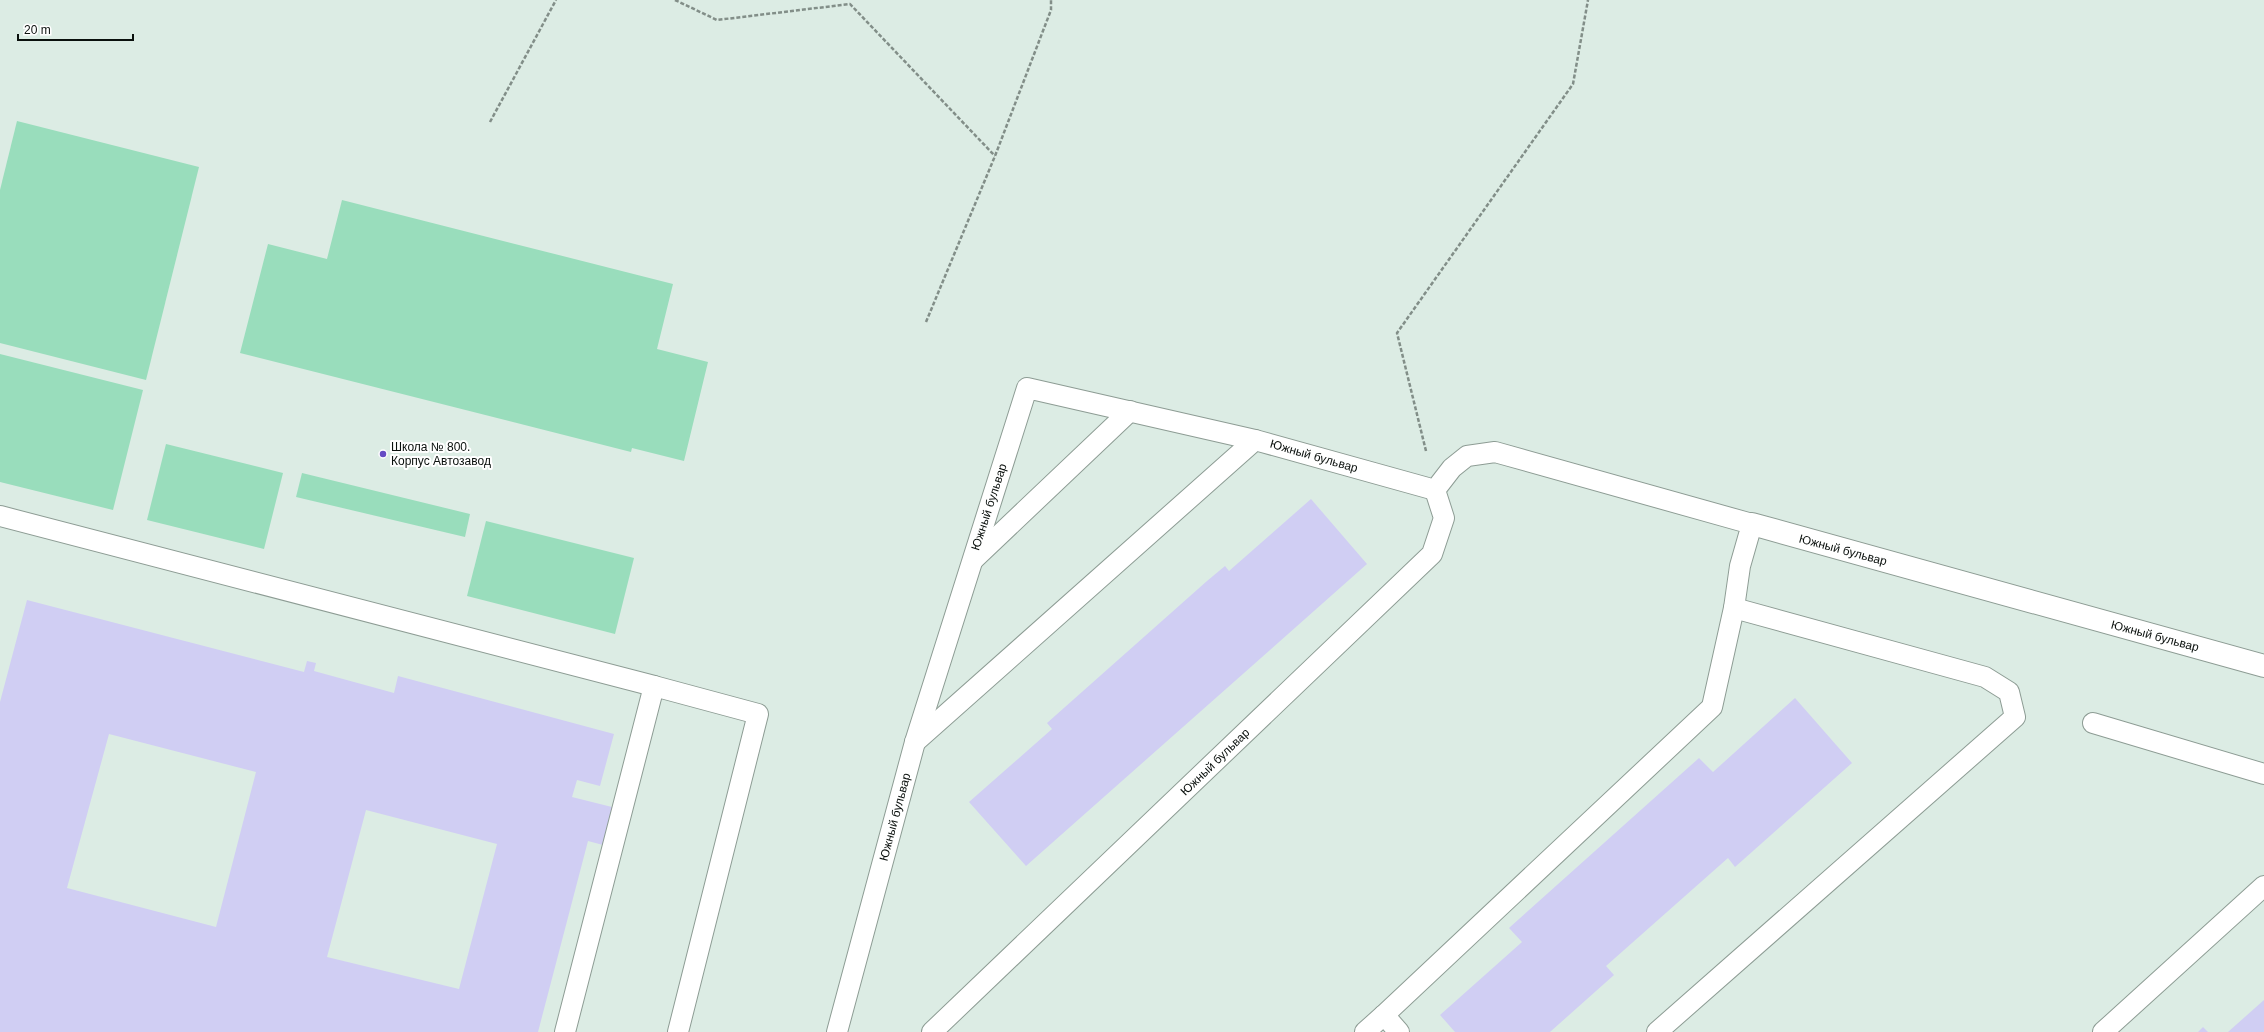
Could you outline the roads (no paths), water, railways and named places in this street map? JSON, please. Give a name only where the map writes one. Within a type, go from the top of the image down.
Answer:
[{"type":"street","name":"Южный бульвар","points":[[1752,524],[2264,666]]},
{"type":"lane","name":"Южный бульвар","points":[[837,1032],[915,742],[1027,388],[1255,440],[1435,490]]},
{"type":"lane","points":[[973,560],[1130,411]]},
{"type":"lane","points":[[915,742],[1255,440]]},
{"type":"lane","name":"Южный бульвар","points":[[1435,490],[1452,468],[1468,456],[1495,452],[1752,524]]},
{"type":"lane","name":"Южный бульвар","points":[[932,1032],[1432,554],[1444,518],[1435,490]]},
{"type":"lane","points":[[0,516],[758,714],[678,1032]]},
{"type":"lane","points":[[1365,1032],[1712,707],[1734,608],[1740,566],[1752,524]]},
{"type":"lane","points":[[1657,1032],[2015,717],[2009,692],[1985,677],[1734,608]]},
{"type":"lane","points":[[565,1032],[654,686]]},
{"type":"lane","points":[[2093,723],[2264,774]]},
{"type":"lane","points":[[2103,1032],[2264,886]]},
{"type":"lane","points":[[1384,1015],[1399,1032]]},
{"type":"place","name":"Школа № 800. Корпус Автозавод","points":[[383,454]]}]
